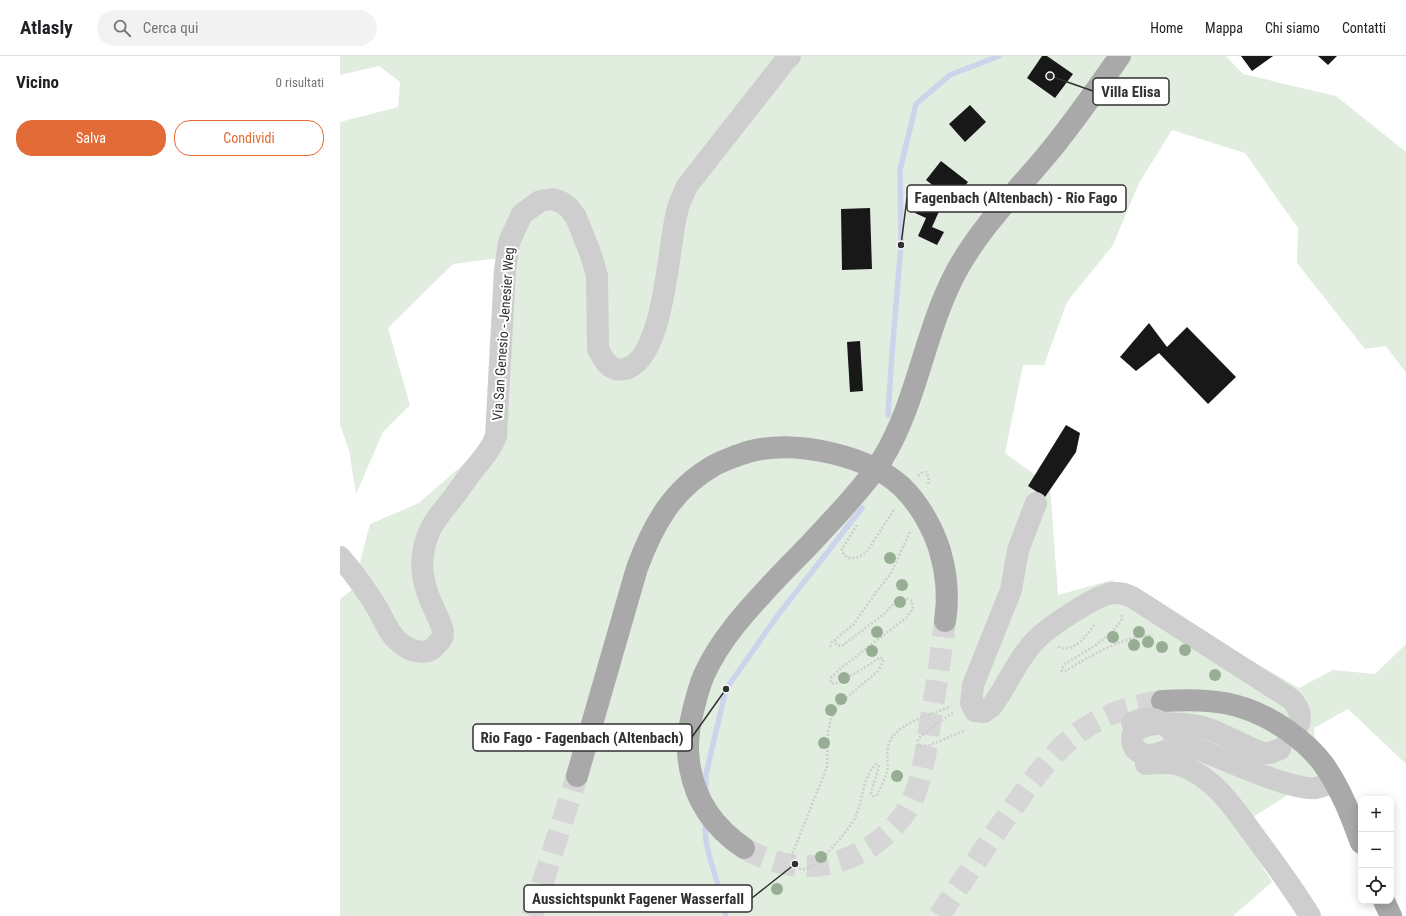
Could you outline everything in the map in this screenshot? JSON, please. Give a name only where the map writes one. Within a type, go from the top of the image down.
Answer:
[{"type":"main road","points":[[744,848],[730,839],[708,814],[699,797],[692,778],[688,759],[688,739],[697,695],[704,674],[730,632],[750,606],[864,486],[881,461],[894,439],[907,409],[942,303],[949,286],[967,253],[982,231],[1072,124],[1120,56]]},
{"type":"main road","points":[[577,776],[646,544],[655,526],[676,496],[688,484],[714,465],[736,456],[757,450],[778,448],[802,449],[828,452],[867,465],[890,478],[915,502],[936,539],[945,568],[948,587],[948,603],[945,621]]},
{"type":"main road","points":[[1162,701],[1186,699],[1236,704],[1272,720],[1303,742],[1312,750],[1325,767],[1347,806],[1358,835]]},
{"type":"main road","points":[[1385,904],[1391,916]]},
{"type":"street","name":"Via San Genesio - Jenesier Weg","points":[[340,557],[364,587],[397,640],[407,648],[418,652],[428,651],[434,648],[440,641],[443,634],[442,625],[425,587],[422,561],[425,546],[428,535],[436,520],[486,455],[496,436],[505,270],[509,242],[522,214],[540,201],[553,199],[563,203],[576,217],[593,260],[597,276],[598,349],[610,367],[618,370],[629,368],[638,362],[645,354],[650,342],[663,299],[671,255],[673,231],[681,198],[687,186],[790,56]]},
{"type":"street","points":[[1036,502],[1018,550],[1011,590],[973,684],[971,703],[975,711],[984,712],[992,706],[1026,652],[1042,634],[1093,600],[1109,593],[1117,593],[1132,597],[1291,699],[1300,711],[1299,724]]},
{"type":"street","points":[[1310,916],[1290,884],[1225,798],[1212,784],[1201,775],[1180,765],[1171,763],[1136,763],[1125,754],[1121,741],[1123,734],[1132,723],[1145,718],[1152,718],[1170,729],[1184,744],[1280,781],[1297,786],[1317,788],[1333,782]]},
{"type":"street","points":[[1184,744],[1151,755],[1139,752],[1134,748],[1132,738],[1134,733],[1143,726],[1176,723],[1212,730],[1263,753],[1270,753],[1280,749]]},
{"type":"path","points":[[914,481],[921,473],[926,472],[929,478],[928,486]]},
{"type":"path","points":[[842,549],[844,555],[848,558],[856,558],[866,553],[898,504]]},
{"type":"path","points":[[830,647],[832,641],[836,640],[853,625],[891,573],[911,528]]},
{"type":"path","points":[[836,640],[835,643],[838,646],[843,645],[883,615],[895,603],[904,599],[912,601],[913,609],[906,618],[841,668],[831,678],[831,683],[836,684],[878,659],[883,659],[878,671],[838,705],[831,718],[828,733],[827,767],[793,852],[793,864],[796,868],[803,870],[815,864],[851,826],[856,816],[867,778],[876,764],[879,766],[871,793],[873,796],[878,795],[887,772],[888,746],[892,738],[900,729],[907,724],[953,705]]},
{"type":"path","points":[[1119,610],[1122,619],[1113,631],[1103,640],[1066,663],[1062,668],[1062,671],[1065,671],[1104,650],[1133,638],[1150,635],[1157,636]]},
{"type":"path","points":[[1059,643],[1060,648],[1066,649],[1073,646],[1088,634],[1096,620]]},
{"type":"path","points":[[956,711],[938,722],[920,737],[918,740],[919,746],[930,745],[970,728]]},
{"type":"green space","points":[[340,56],[1226,56],[1243,74],[1336,96],[1406,152],[1406,373],[1386,346],[1365,349],[1297,263],[1298,228],[1245,153],[1172,130],[1139,183],[1113,245],[1067,302],[1044,365],[1023,365],[1005,453],[1050,486],[1058,595],[1112,580],[1299,688],[1333,670],[1375,674],[1406,644],[1406,764],[1348,709],[1314,728],[1318,776],[1237,827],[1272,882],[1233,916],[340,916],[340,599],[353,589],[370,524],[419,503],[476,453],[487,440],[500,258],[453,264],[388,328],[410,405],[383,432],[356,494],[349,450],[340,425],[340,122],[398,107],[400,82],[379,66],[340,75]]},
{"type":"building","points":[[1042,56],[1047,56],[1073,74],[1055,98],[1027,78]]},
{"type":"building","points":[[1241,56],[1273,56],[1252,71]]},
{"type":"building","points":[[1318,56],[1337,56],[1328,65]]},
{"type":"building","points":[[970,105],[986,122],[965,142],[949,124]]},
{"type":"building","points":[[941,161],[968,182],[953,201],[926,180]]},
{"type":"building","points":[[923,198],[941,207],[932,227],[944,232],[937,245],[918,236],[926,218],[915,213]]},
{"type":"building","points":[[870,208],[872,269],[842,270],[841,209]]},
{"type":"building","points":[[1149,323],[1167,347],[1187,327],[1236,377],[1208,404],[1159,353],[1136,371],[1120,357]]},
{"type":"building","points":[[860,341],[863,391],[850,392],[847,342]]},
{"type":"building","points":[[1066,425],[1080,433],[1076,452],[1045,497],[1028,486]]},
{"type":"waterway","points":[[888,415],[901,245],[900,170],[916,104],[950,75],[999,56]]},
{"type":"waterway","points":[[706,791],[706,774],[726,689],[778,615],[862,508]]},
{"type":"waterway","points":[[705,819],[707,847],[726,916]]},
{"type":"tunnel","points":[[744,848],[766,859],[789,865],[825,865],[837,862],[863,851],[875,844],[896,825],[912,801],[922,772],[945,621]]},
{"type":"tunnel","points":[[939,916],[1027,788],[1046,763],[1067,742],[1087,727],[1107,716],[1129,708],[1162,701]]},
{"type":"tunnel","points":[[532,916],[577,776]]},
{"type":"place","name":"Villa Elisa","points":[[1050,76]]},
{"type":"place","name":"Fagenbach (Altenbach) - Rio Fago","points":[[901,245]]},
{"type":"place","name":"Rio Fago - Fagenbach (Altenbach)","points":[[726,689]]},
{"type":"place","name":"Aussichtspunkt Fagener Wasserfall","points":[[795,864]]}]
